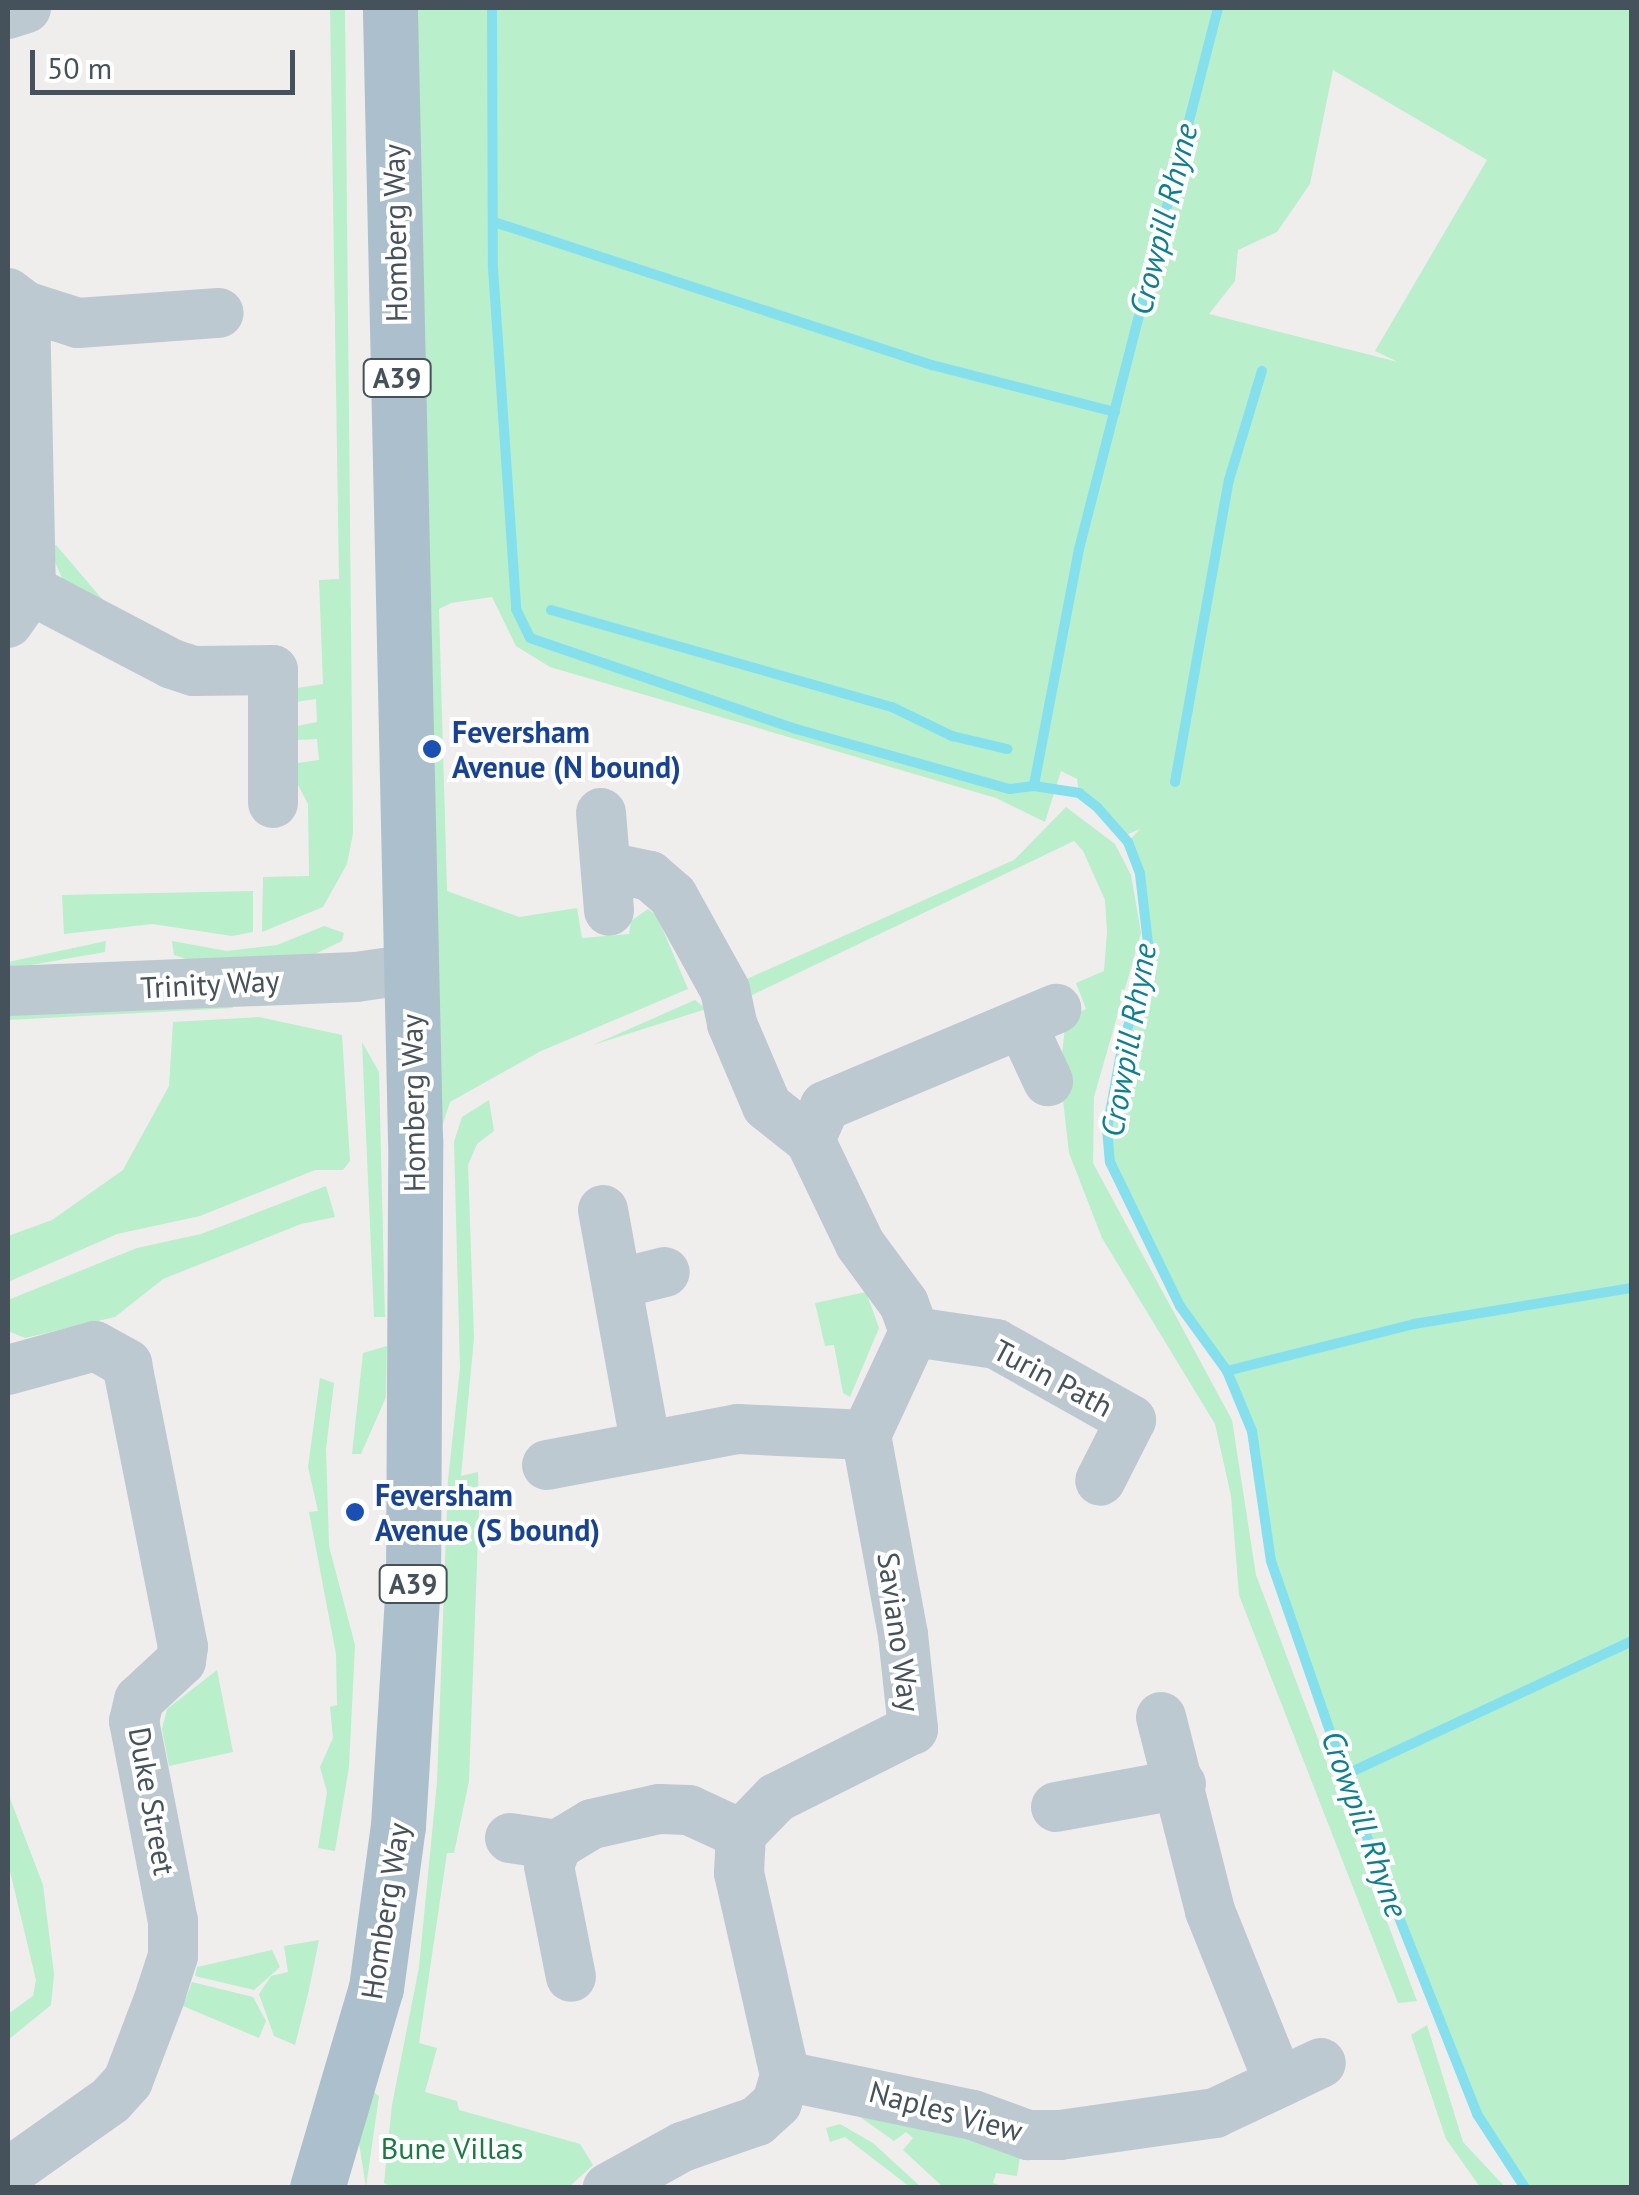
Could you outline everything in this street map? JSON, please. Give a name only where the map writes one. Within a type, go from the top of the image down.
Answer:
[{"type":"main road","name":"Homberg Way","points":[[319,2186],[376,1988],[403,1776],[414,1583],[412,969],[390,8]]},
{"type":"street","points":[[8,14],[26,8]]},
{"type":"street","points":[[220,313],[78,322],[16,300],[20,606],[194,671],[290,669],[274,802]]},
{"type":"street","points":[[547,1465],[645,1442],[738,1429],[866,1434],[914,1332],[904,1304],[860,1244],[810,1140],[767,1106],[732,1024],[725,990],[673,896],[650,876],[608,889],[601,813]]},
{"type":"street","name":"Trinity Way","points":[[8,991],[356,977],[412,969]]},
{"type":"street","points":[[810,1140],[825,1106],[1039,1017],[1048,1081]]},
{"type":"street","points":[[603,1210],[643,1278],[645,1442]]},
{"type":"street","name":"Turin Path","points":[[914,1332],[996,1344],[1138,1407],[1100,1480]]},
{"type":"street","name":"Duke Street","points":[[8,1370],[95,1346],[126,1364],[183,1647],[181,1661],[139,1700],[134,1721],[174,1922],[173,1956],[128,2081],[112,2100],[19,2164]]},
{"type":"street","name":"Saviano Way","points":[[740,1834],[776,1798],[913,1730],[903,1635],[866,1434]]},
{"type":"street","name":"Naples View","points":[[785,2076],[1044,2135],[1178,2121],[1226,2109],[1300,2073],[1210,1910],[1182,1784],[1161,1717]]},
{"type":"street","points":[[1056,1807],[1182,1784]]},
{"type":"street","points":[[571,1977],[549,1866],[534,1842],[659,1809],[689,1810],[740,1834],[738,1873],[785,2076],[777,2103],[757,2121],[682,2147],[608,2188]]},
{"type":"green space","points":[[330,8],[345,8],[353,833],[347,864],[323,907],[262,932],[263,877],[309,876],[308,804],[295,779],[297,763],[319,760],[317,739],[296,740],[297,726],[317,722],[316,699],[295,702],[297,688],[323,684],[319,580],[339,579]]},
{"type":"green space","points":[[410,8],[1631,8],[1631,2187],[1525,2187],[1477,2114],[1365,1832],[1271,1561],[1251,1431],[1227,1371],[1180,1306],[1110,1162],[1107,1129],[1122,1048],[1149,952],[1150,921],[1128,842],[1140,829],[1124,836],[1079,793],[1077,779],[1061,771],[1045,822],[996,798],[550,667],[516,646],[492,597],[451,603],[439,609],[447,891],[519,917],[577,908],[582,938],[629,934],[631,921],[648,909],[657,916],[688,989],[541,1051],[450,1102],[438,1138]],"holes":[[[1333,70],[1487,160],[1375,351],[1398,362],[1209,314],[1235,281],[1238,250],[1277,232],[1310,184]]]},
{"type":"green space","points":[[48,545],[56,545],[108,606],[64,583]]},
{"type":"green space","points":[[1066,807],[1115,844],[1131,875],[1141,933],[1094,1097],[1093,1163],[1232,1420],[1256,1575],[1417,2001],[1398,2003],[1239,1595],[1231,1496],[1215,1424],[1102,1238],[1069,1153],[1060,1073],[1066,1018],[1086,1009],[1076,983],[1104,971],[1107,932],[1105,900],[1083,851],[1074,841],[748,997],[740,982],[1014,860]]},
{"type":"green space","points":[[253,891],[253,932],[232,936],[152,924],[64,934],[62,895]]},
{"type":"green space","points":[[324,926],[344,933],[342,941],[313,955],[207,966],[174,955],[172,941],[227,951],[277,945]]},
{"type":"green space","points":[[106,941],[105,952],[8,969],[8,962]]},
{"type":"green space","points":[[695,1000],[706,1009],[593,1045]]},
{"type":"green space","points":[[232,1003],[233,1008],[8,1020],[8,1006]]},
{"type":"green space","points":[[259,1017],[342,1035],[350,1161],[343,1170],[315,1170],[200,1216],[117,1234],[8,1282],[8,1236],[52,1220],[123,1170],[169,1086],[173,1022]]},
{"type":"green space","points":[[362,1042],[379,1072],[385,1317],[374,1317]]},
{"type":"green space","name":"Bune Villas","points":[[489,1100],[494,1131],[477,1144],[468,1165],[474,1338],[461,1476],[478,1472],[479,1509],[469,1781],[454,1853],[447,1853],[419,2043],[437,2048],[425,2092],[457,2101],[459,2110],[580,2144],[593,2165],[569,2187],[392,2187],[384,2183],[392,2105],[419,1967],[437,1782],[448,1480],[460,1368],[454,1142],[462,1117]]},
{"type":"green space","points":[[326,1186],[335,1217],[301,1224],[163,1279],[115,1317],[25,1338],[8,1331],[8,1300],[137,1248],[201,1234]]},
{"type":"green space","points":[[866,1292],[879,1328],[850,1397],[843,1393],[834,1345],[825,1346],[815,1303]]},
{"type":"green space","points":[[387,1346],[386,1397],[361,1454],[352,1454],[363,1353]]},
{"type":"green space","points":[[320,1378],[334,1383],[326,1449],[329,1546],[355,1645],[349,1767],[335,1851],[318,1848],[327,1792],[320,1767],[333,1738],[330,1707],[337,1705],[336,1654],[309,1512],[318,1511],[308,1467]]},
{"type":"green space","points":[[217,1670],[233,1752],[169,1766],[162,1729],[167,1709]]},
{"type":"green space","points":[[8,1793],[43,1885],[54,1974],[51,2005],[8,2040],[8,2014],[33,1996],[36,1980],[8,1863]]},
{"type":"green space","points":[[319,1940],[295,2045],[274,2036],[259,1994],[271,1976],[288,1972],[284,1946]]},
{"type":"green space","points":[[272,1950],[280,1967],[254,1990],[195,1976],[197,1967]]},
{"type":"green space","points":[[192,1982],[253,1997],[266,2021],[259,2038],[183,2006]]},
{"type":"green space","points":[[1427,2025],[1463,2142],[1505,2187],[1480,2187],[1446,2139],[1411,2035]]},
{"type":"green space","points":[[372,2091],[379,2096],[366,2187],[358,2137]]},
{"type":"green space","points":[[860,2117],[1022,2144],[1017,2176],[996,2173],[993,2183],[1006,2187],[943,2187],[903,2150],[913,2138],[906,2132],[894,2141]]},
{"type":"green space","points":[[840,2124],[873,2143],[921,2187],[910,2187],[845,2137],[830,2142],[826,2128]]},
{"type":"waterway","points":[[492,8],[493,268],[516,609],[530,638],[796,729],[1010,789],[1034,786]]},
{"type":"waterway","name":"Crowpill Rhyne","points":[[1218,8],[1079,549],[1034,786],[1079,793],[1097,807],[1128,842],[1140,874],[1149,952],[1122,1048],[1107,1129],[1110,1162],[1180,1306],[1227,1371],[1252,1431],[1271,1561],[1365,1832],[1477,2114],[1525,2188]]},
{"type":"waterway","points":[[497,223],[932,365],[1115,412]]},
{"type":"waterway","points":[[1175,782],[1229,480],[1262,371]]},
{"type":"waterway","points":[[551,610],[892,707],[952,736],[1007,749]]},
{"type":"waterway","points":[[1227,1371],[1414,1324],[1632,1288]]},
{"type":"waterway","points":[[1349,1773],[1632,1641]]},
{"type":"place","name":"Feversham Avenue (N bound)","points":[[432,749]]},
{"type":"place","name":"Feversham Avenue (S bound)","points":[[355,1512]]}]
